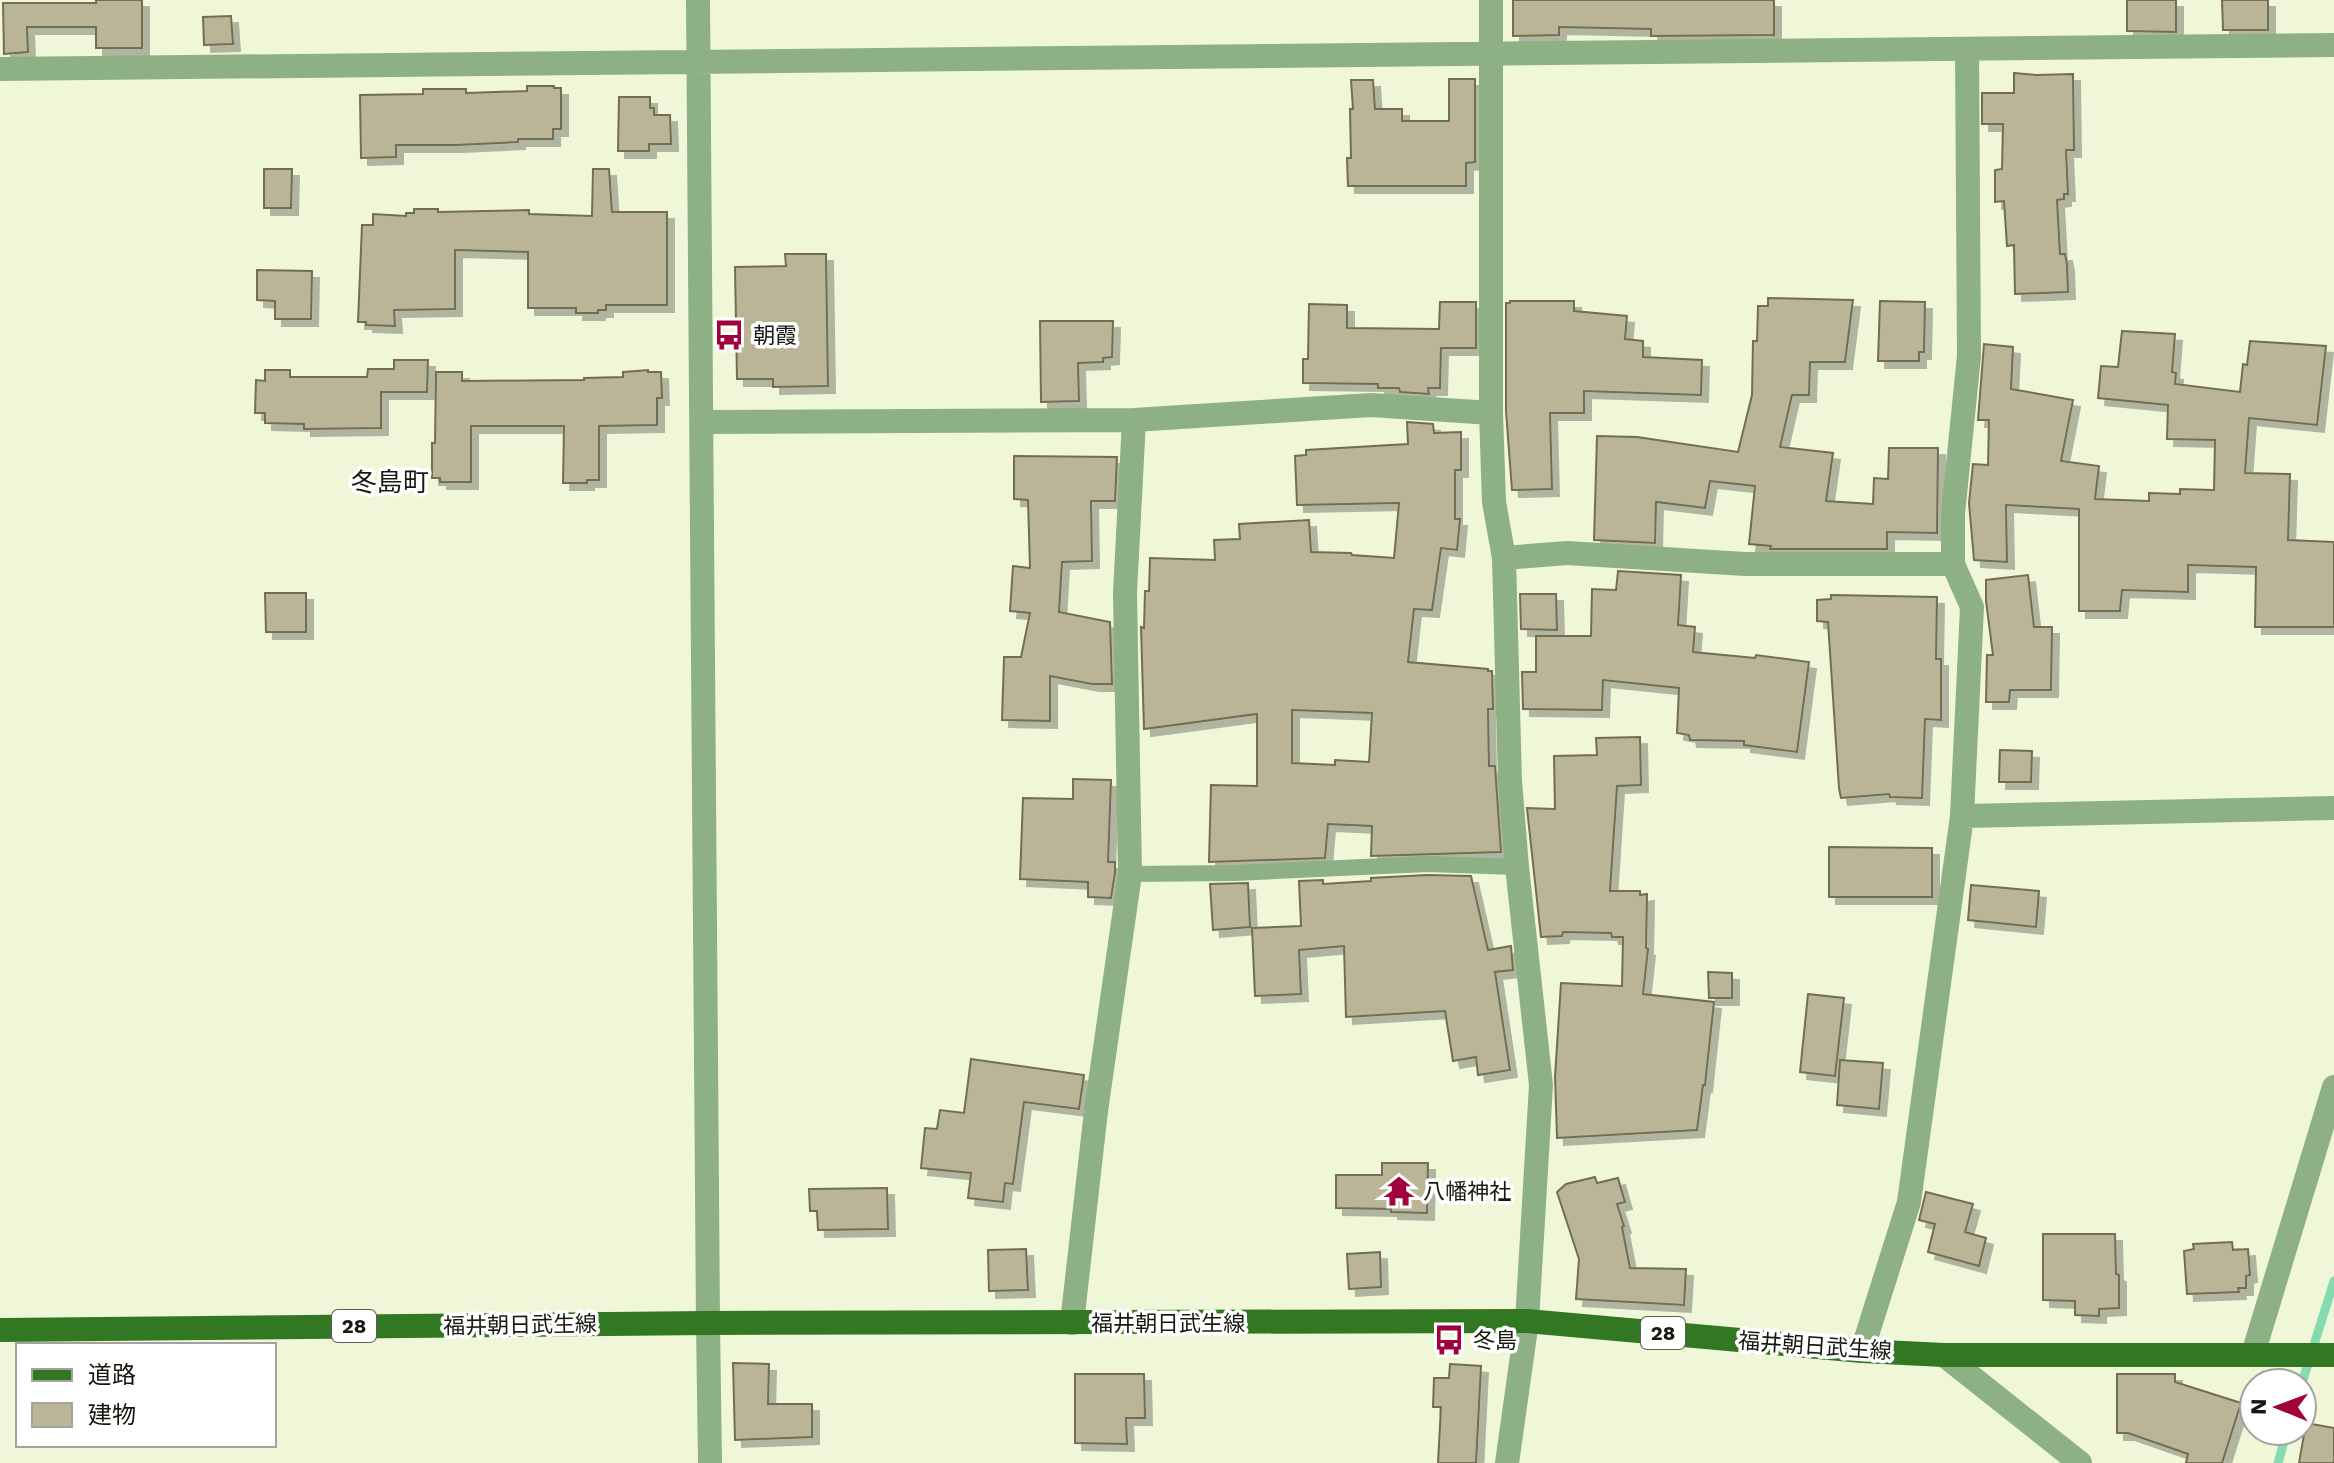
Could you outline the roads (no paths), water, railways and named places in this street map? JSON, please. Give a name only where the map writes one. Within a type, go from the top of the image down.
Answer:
[{"type":"main road","name":"福井朝日武生線","points":[[0,1330],[708,1323],[1527,1321],[1862,1351],[1944,1355],[2334,1355]]},
{"type":"street","points":[[698,0],[710,1463]]},
{"type":"street","points":[[1491,0],[1491,413],[1494,502],[1504,558],[1510,781],[1541,1085],[1527,1321],[1507,1463]]},
{"type":"street","points":[[0,69],[2334,45]]},
{"type":"street","points":[[1862,1351],[1909,1202],[1962,816],[1972,607],[1953,564],[1953,514],[1969,356],[1967,50]]},
{"type":"street","points":[[702,422],[1134,420],[1371,405],[1491,413]]},
{"type":"street","points":[[1072,1323],[1096,1111],[1130,874],[1125,593],[1134,420]]},
{"type":"street","points":[[1504,558],[1567,553],[1745,564],[1953,564]]},
{"type":"street","points":[[1962,816],[2334,808]]},
{"type":"street","points":[[2261,1354],[2334,1087]]},
{"type":"street","points":[[1944,1355],[2080,1463]]},
{"type":"lane","points":[[1130,874],[1235,873],[1427,864],[1517,867]]},
{"type":"waterway","points":[[2307,1367],[2334,1281]]},
{"type":"waterway","points":[[2278,1463],[2282,1447]]},
{"type":"place","name":"朝霞","points":[[729,335]]},
{"type":"place","name":"八幡神社","points":[[1399,1191]]},
{"type":"place","name":"冬島","points":[[1449,1340]]},
{"type":"district","name":"冬島町","points":[[390,482]]}]
